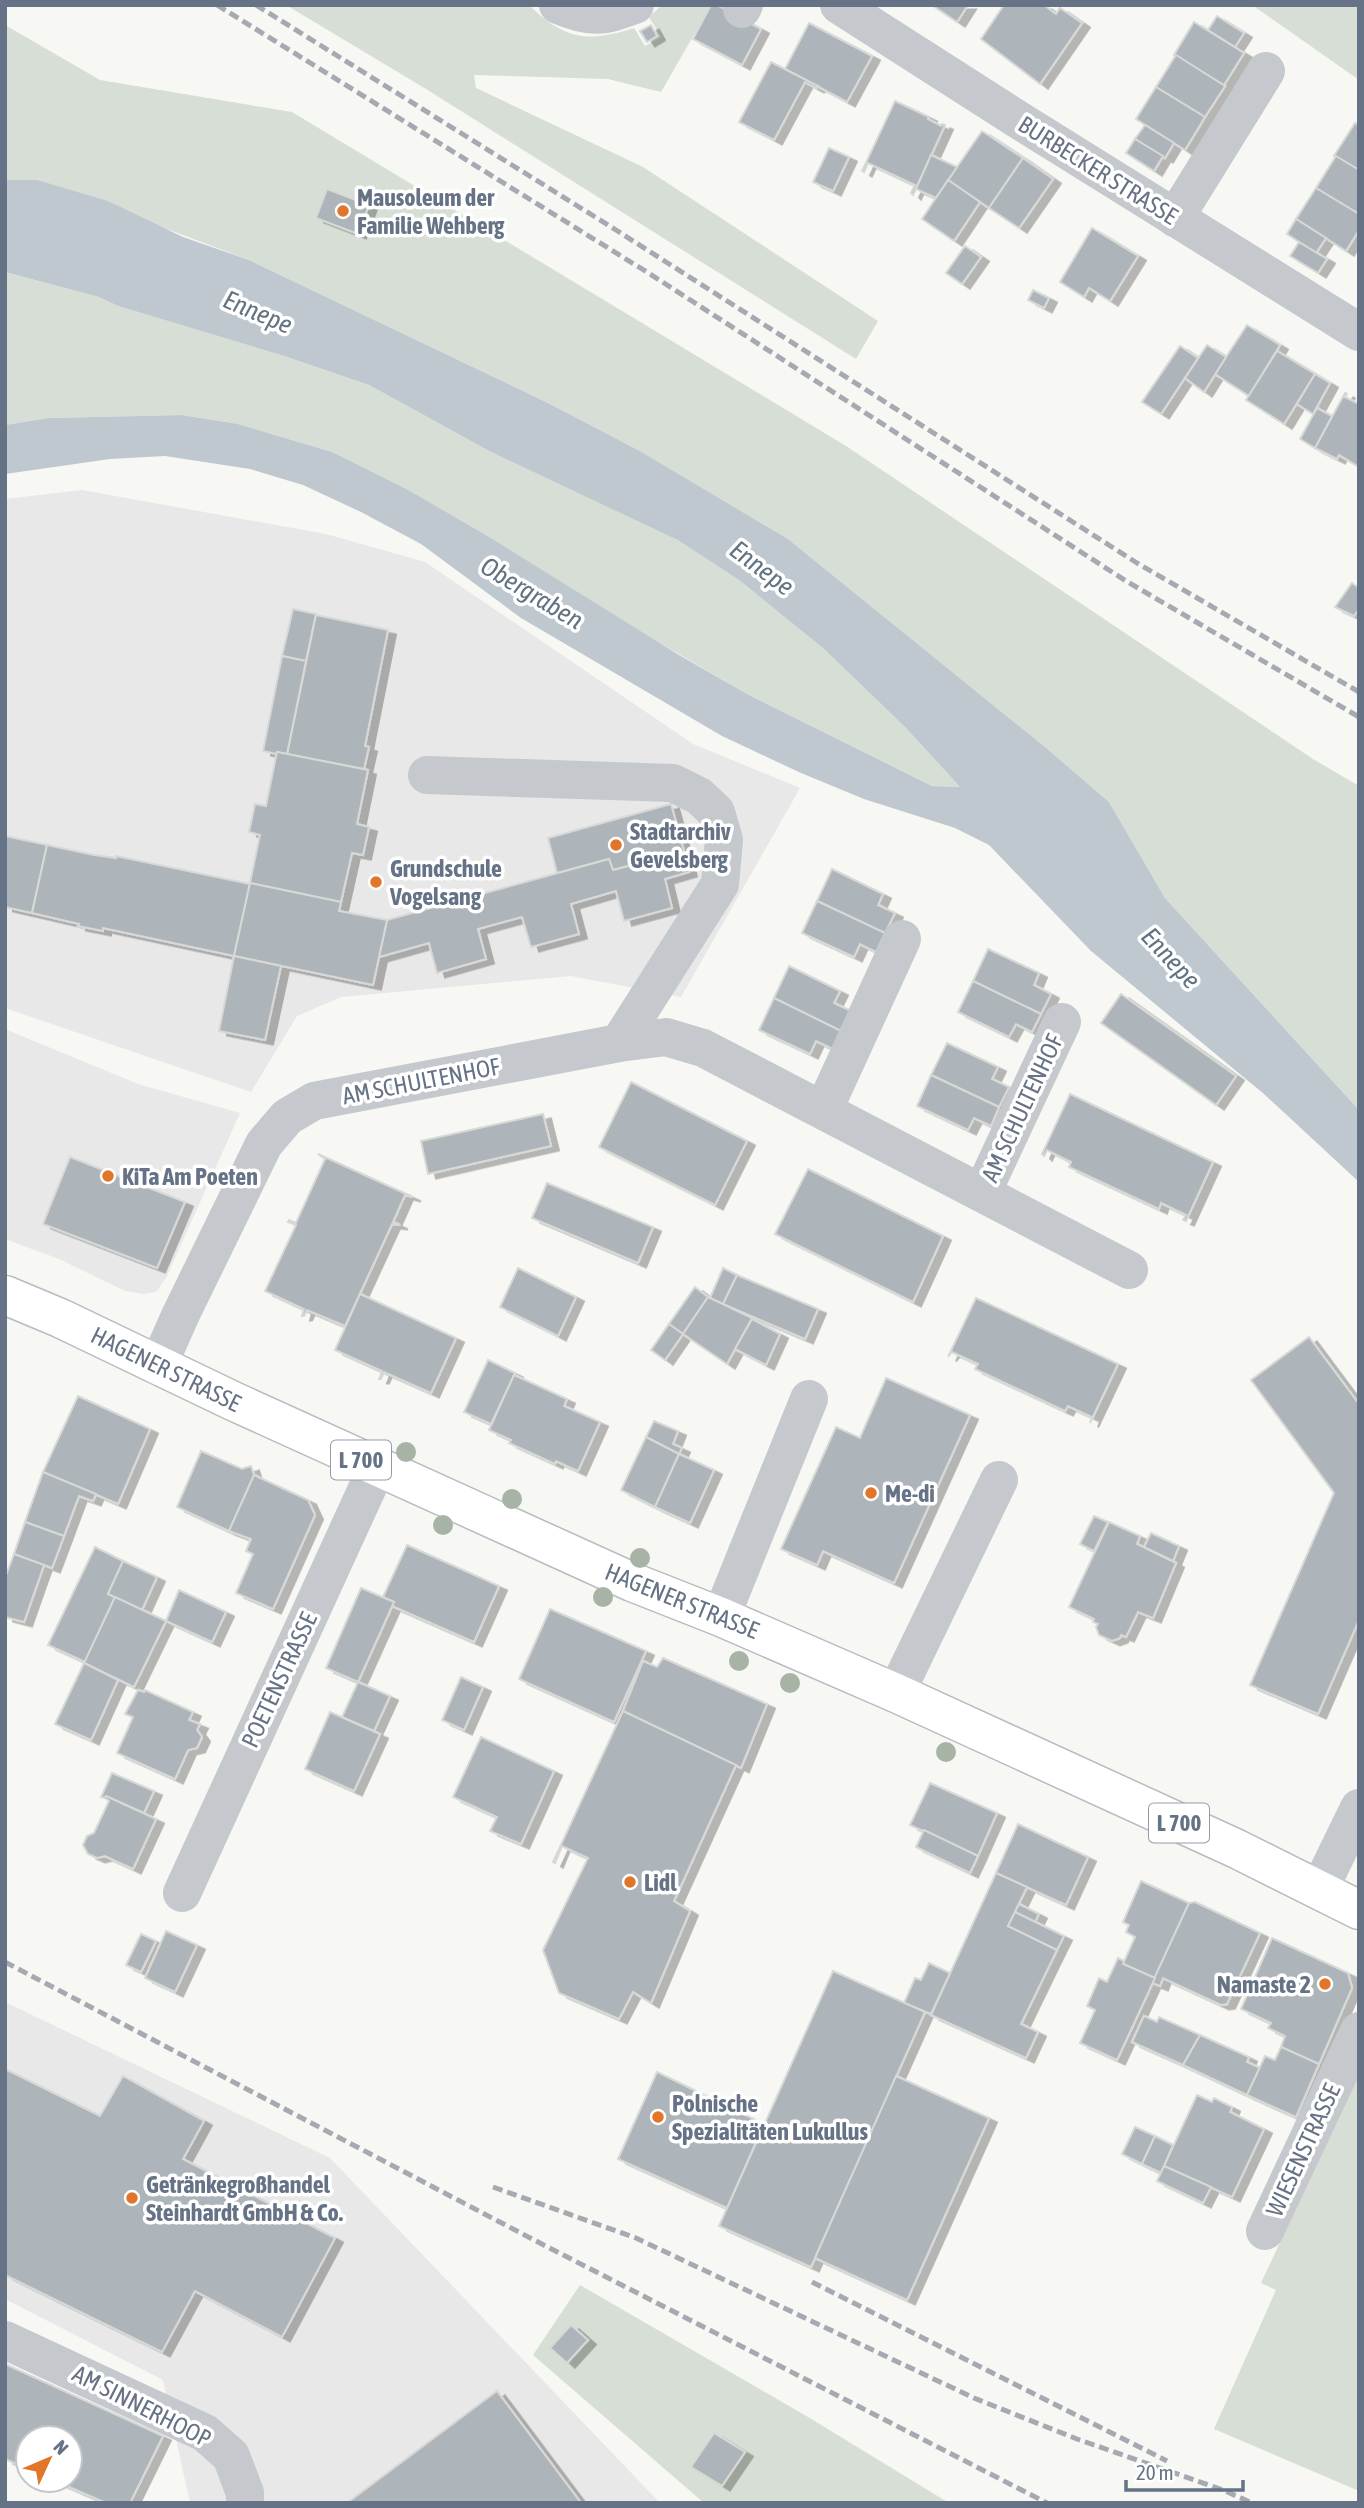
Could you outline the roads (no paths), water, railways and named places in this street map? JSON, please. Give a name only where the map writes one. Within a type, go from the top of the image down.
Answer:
[{"type":"main road","name":"HAGENER STRASSE","points":[[5,1295],[632,1582],[721,1616],[896,1693],[1237,1849],[1359,1910]]},
{"type":"street","points":[[558,5],[583,16],[613,13],[635,5]]},
{"type":"street","name":"BURBECKER STRASSE","points":[[839,5],[1359,332]]},
{"type":"street","points":[[1175,218],[1266,71]]},
{"type":"street","points":[[427,775],[673,783],[698,796],[716,813],[724,840],[720,884],[619,1043]]},
{"type":"street","points":[[824,1109],[902,939]]},
{"type":"street","name":"AM SCHULTENHOF","points":[[982,1193],[1062,1022]]},
{"type":"street","name":"AM SCHULTENHOF","points":[[158,1366],[264,1144],[287,1117],[314,1101],[619,1043],[667,1037],[703,1048],[824,1109],[1129,1270]]},
{"type":"street","points":[[721,1616],[809,1399]]},
{"type":"street","name":"POETENSTRASSE","points":[[182,1893],[377,1467]]},
{"type":"street","points":[[896,1693],[999,1480]]},
{"type":"street","points":[[1319,1890],[1359,1808]]},
{"type":"street","name":"WIESENSTRASSE","points":[[1265,2231],[1359,2031]]},
{"type":"street","name":"AM SINNERHOOP","points":[[5,2340],[205,2433],[231,2456],[245,2493],[245,2503]]},
{"type":"water","points":[[5,180],[37,180],[108,201],[183,237],[249,260],[548,403],[640,451],[788,539],[1109,802],[1165,898],[1359,1110],[1359,1182],[1264,1094],[1091,951],[989,845],[955,828],[864,799],[722,736],[521,618],[421,544],[361,512],[303,485],[250,469],[165,456],[110,459],[5,474],[5,425],[48,418],[182,415],[238,424],[332,452],[408,490],[489,537],[679,655],[749,695],[932,786],[960,787],[906,728],[824,649],[739,580],[678,540],[491,452],[369,385],[284,356],[118,306],[99,297],[5,272]]},
{"type":"railway","points":[[217,5],[650,274],[1126,581],[1359,717]]},
{"type":"railway","points":[[256,5],[616,230],[1137,563],[1359,692]]},
{"type":"railway","points":[[5,1962],[534,2240],[1047,2503]]},
{"type":"railway","points":[[493,2187],[636,2238],[974,2398],[1252,2503]]},
{"type":"railway","points":[[812,2282],[1167,2461]]},
{"type":"place","name":"Mausoleum der Familie Wehberg","points":[[343,211]]},
{"type":"place","name":"Stadtarchiv Gevelsberg","points":[[616,845]]},
{"type":"place","name":"Grundschule Vogelsang","points":[[376,882]]},
{"type":"place","name":"KiTa Am Poeten","points":[[108,1176]]},
{"type":"place","name":"Me-di","points":[[871,1493]]},
{"type":"place","name":"Lidl","points":[[630,1882]]},
{"type":"place","name":"Namaste 2","points":[[1325,1984]]},
{"type":"place","name":"Polnische Spezialitäten Lukullus","points":[[658,2117]]},
{"type":"place","name":"Getränkegroßhandel Steinhardt GmbH & Co.","points":[[132,2198]]},
{"type":"water label","name":"Ennepe","points":[[258,312]]},
{"type":"water label","name":"Ennepe","points":[[762,568]]},
{"type":"water label","name":"Obergraben","points":[[532,593]]},
{"type":"water label","name":"Ennepe","points":[[1171,958]]}]
